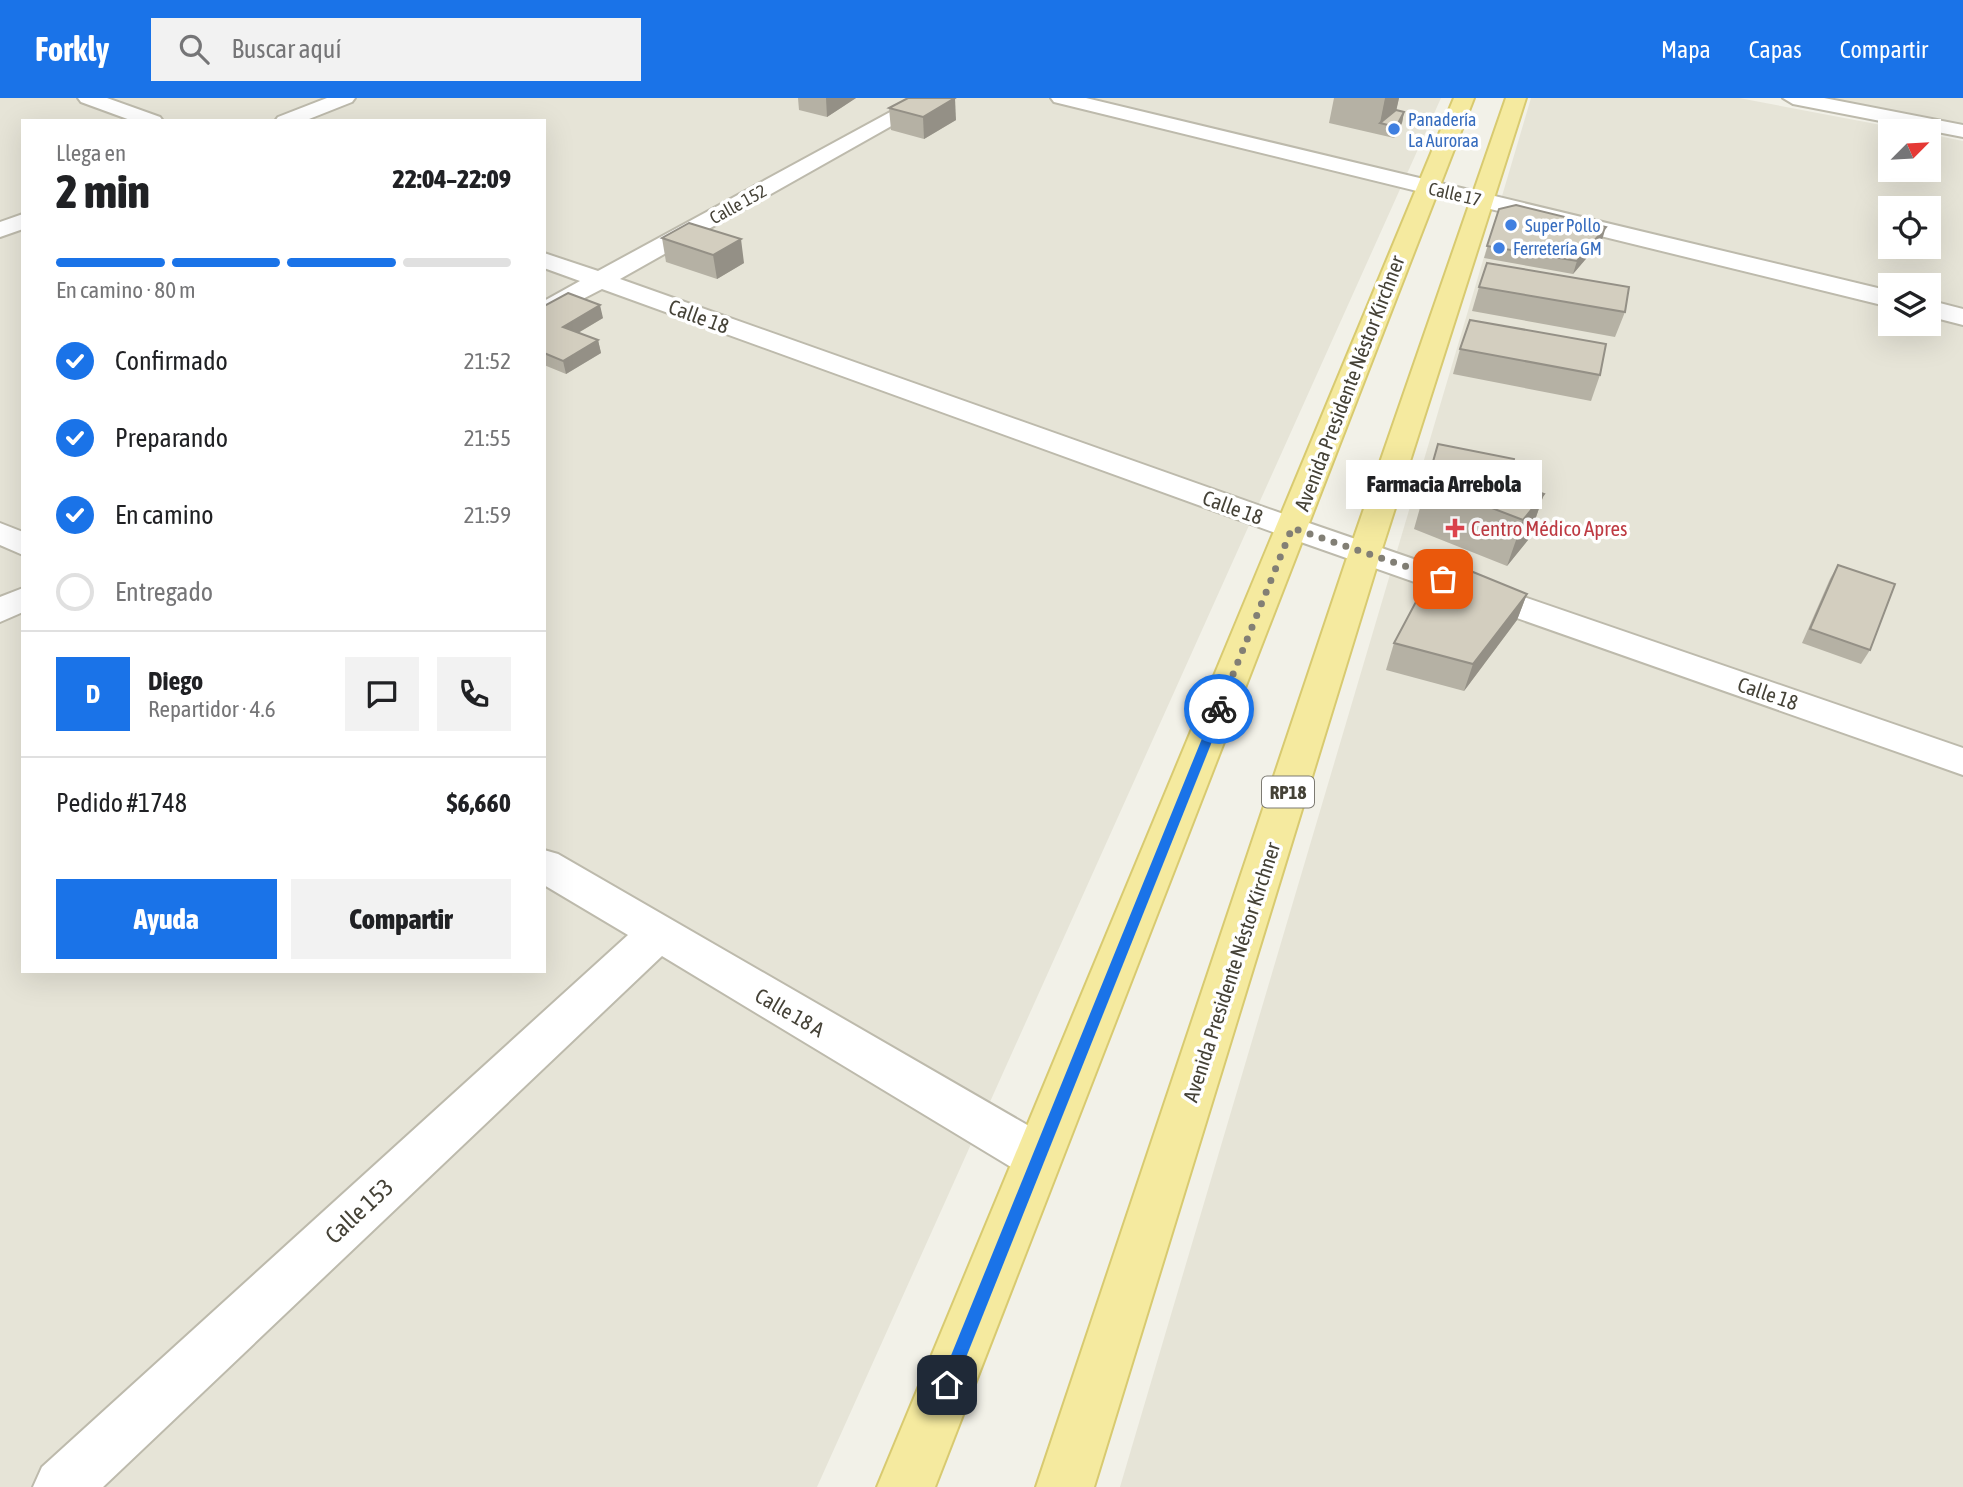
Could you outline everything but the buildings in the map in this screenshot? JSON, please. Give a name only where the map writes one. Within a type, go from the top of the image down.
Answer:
[{"type":"main road","name":"Avenida Presidente Néstor Kirchner","points":[[906,1487],[1464,98]]},
{"type":"main road","name":"Avenida Presidente Néstor Kirchner","points":[[1065,1487],[1366,552],[1516,98]]},
{"type":"street","points":[[88,98],[147,119]]},
{"type":"street","points":[[290,119],[345,98]]},
{"type":"street","name":"Calle 152","points":[[546,310],[931,98]]},
{"type":"street","name":"Calle 17","points":[[1061,98],[1878,296]]},
{"type":"street","points":[[1793,98],[1963,131]]},
{"type":"street","points":[[0,230],[21,222]]},
{"type":"street","name":"Calle 18","points":[[546,261],[1292,528],[1963,762]]},
{"type":"street","points":[[1941,311],[1963,317]]},
{"type":"street","points":[[0,532],[21,544]]},
{"type":"street","points":[[0,611],[21,599]]},
{"type":"street","name":"Calle 18 A","points":[[546,866],[1038,1157]]},
{"type":"street","name":"Calle 153","points":[[62,1487],[657,934]]},
{"type":"shaded area","points":[[0,98],[1441,98],[817,1487],[0,1487]]},
{"type":"shaded area","points":[[1531,98],[1739,98],[1878,124],[1878,182],[1941,182],[1941,136],[1963,141],[1963,1487],[1120,1487]]},
{"type":"shaded area","points":[[1821,98],[1963,98],[1963,125]]},
{"type":"way so far","points":[[1219,709],[1292,528],[1443,579]]},
{"type":"place","name":"Panadería La Auroraa","points":[[1394,129]]},
{"type":"place","name":"Super Pollo","points":[[1511,225]]},
{"type":"place","name":"Ferretería GM","points":[[1499,248]]},
{"type":"place","name":"Centro Médico Apres","points":[[1455,528]]},
{"type":"place","name":"Farmacia Arrebola","points":[[1443,579]]},
{"type":"route","points":[[947,1385],[1219,709]]}]
